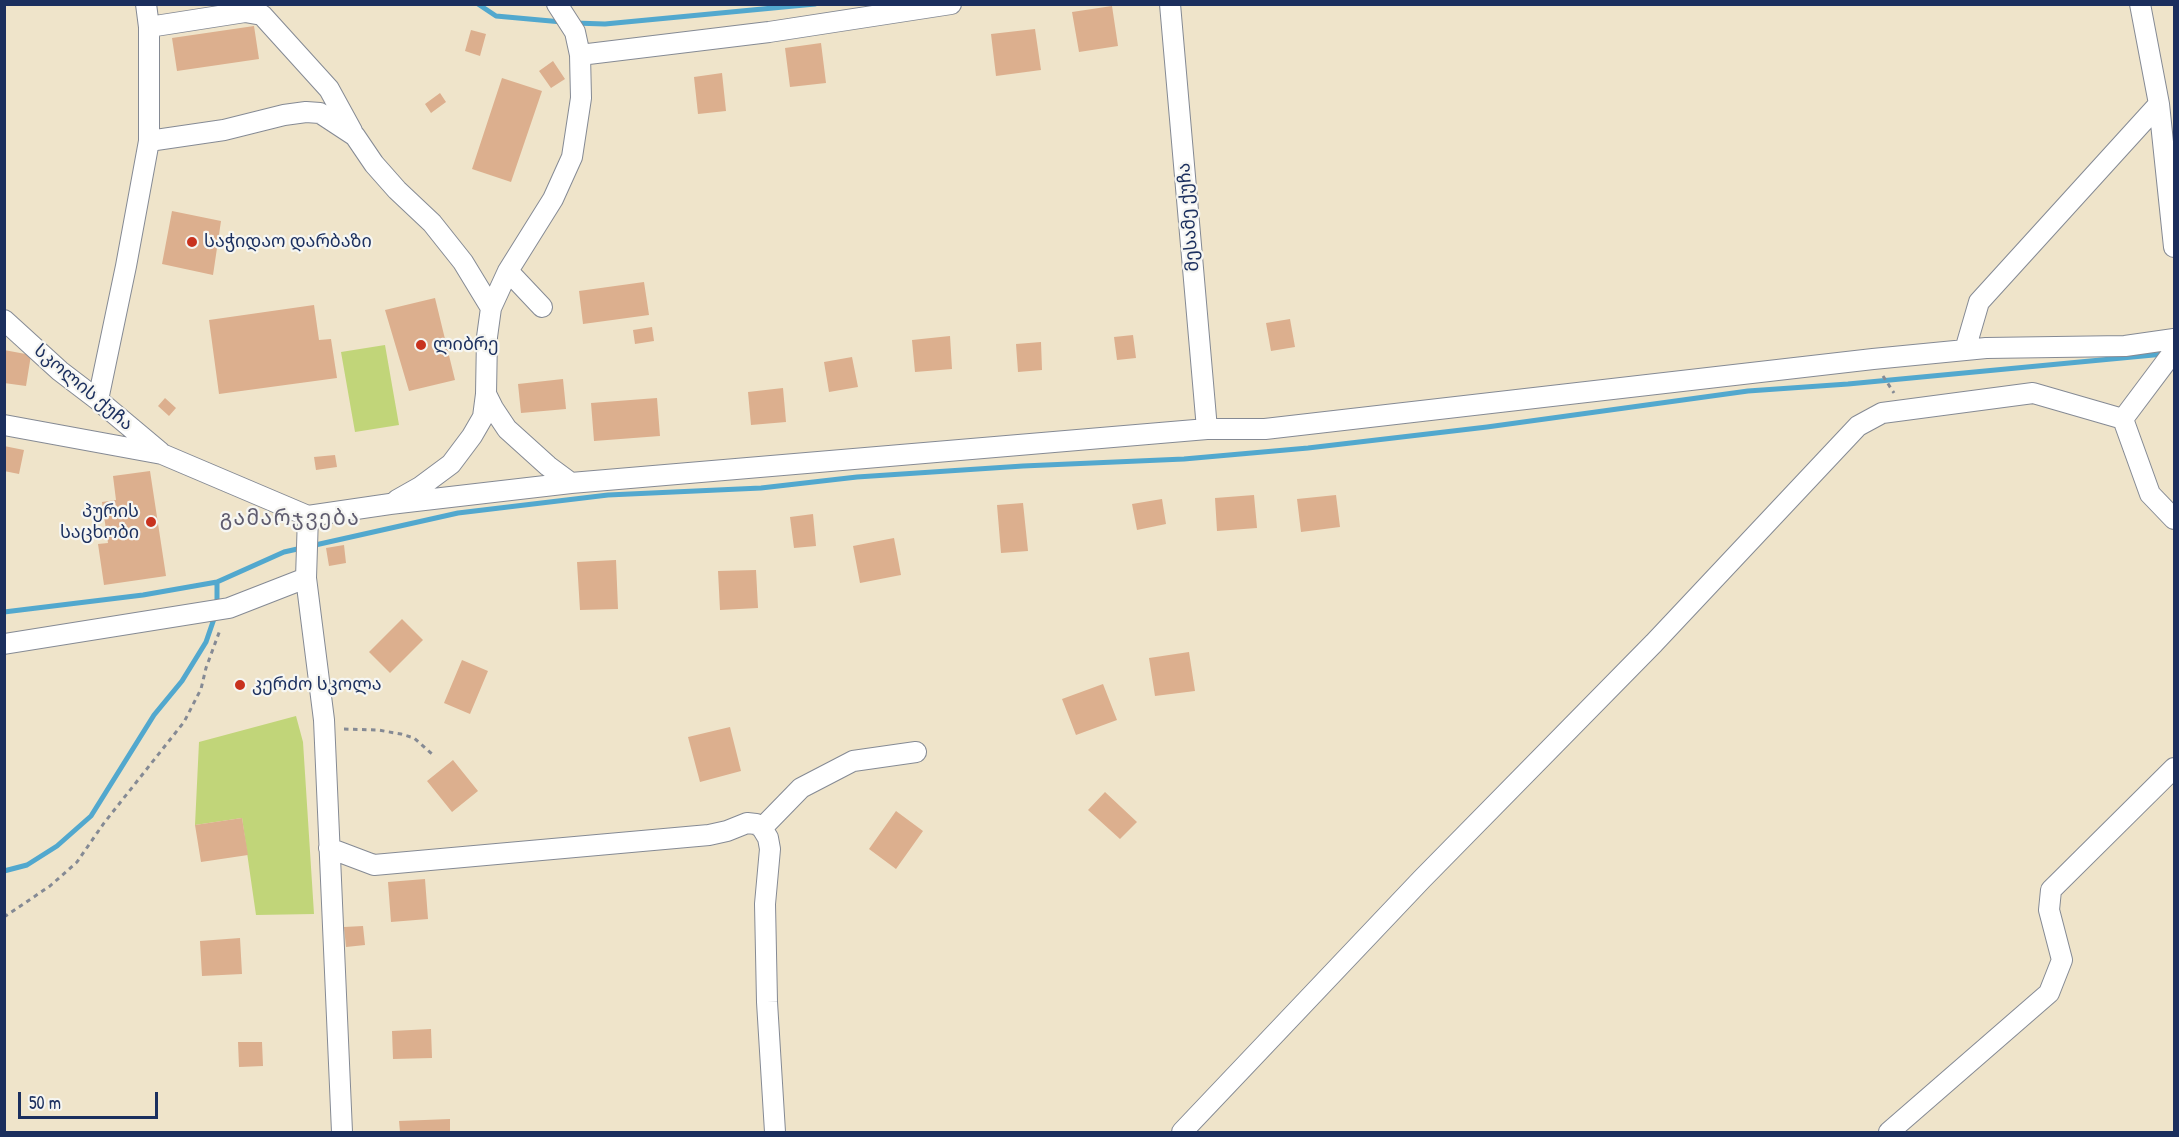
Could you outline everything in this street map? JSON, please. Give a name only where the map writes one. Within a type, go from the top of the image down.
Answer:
[{"type":"street","points":[[98,400],[149,141],[149,27],[146,4]]},
{"type":"street","points":[[390,504],[420,487],[451,464],[483,417],[487,337],[491,308],[508,271],[553,198],[572,157],[581,98],[580,55],[575,32],[557,4]]},
{"type":"street","points":[[580,55],[769,32],[951,4]]},
{"type":"street","name":"მესამე ქუჩა","points":[[1170,4],[1207,429]]},
{"type":"street","points":[[2140,4],[2159,104],[2175,247]]},
{"type":"street","points":[[149,27],[245,12],[262,15],[329,89],[355,136],[374,164],[397,190],[432,223],[463,262],[491,308]]},
{"type":"street","points":[[1965,350],[1979,302],[2159,104]]},
{"type":"street","points":[[149,141],[224,130],[306,112],[320,113],[355,136]]},
{"type":"street","points":[[508,271],[542,307]]},
{"type":"street","name":"სკოლის ქუჩა","points":[[4,320],[60,371],[162,454]]},
{"type":"street","points":[[4,425],[162,454],[308,516],[571,483],[1207,429],[1265,429],[1965,350],[2125,346],[2175,339]]},
{"type":"street","points":[[2123,419],[2175,351]]},
{"type":"street","points":[[486,393],[507,429],[548,466],[571,483]]},
{"type":"street","points":[[1182,1132],[1431,870],[1654,644],[1858,426],[1882,413],[2032,393],[2123,419]]},
{"type":"street","points":[[2123,419],[2150,494],[2175,519]]},
{"type":"street","points":[[308,516],[306,578],[324,729],[342,1132]]},
{"type":"street","points":[[4,644],[229,608],[306,578]]},
{"type":"street","points":[[762,828],[801,788],[853,761],[916,752]]},
{"type":"street","points":[[1890,1132],[2049,993],[2062,960],[2049,910],[2051,890],[2175,768]]},
{"type":"street","points":[[329,848],[374,866],[709,835],[747,823],[756,824],[762,828],[768,838],[770,849],[765,904],[775,1132]]},
{"type":"path","points":[[1873,359],[1904,410]]},
{"type":"path","points":[[4,917],[50,886],[77,862],[104,823],[184,722],[201,689],[206,668],[229,608]]},
{"type":"path","points":[[324,729],[378,730],[401,734],[414,738],[432,754]]},
{"type":"green space","points":[[385,345],[399,425],[355,432],[341,352]]},
{"type":"green space","points":[[296,716],[303,742],[314,914],[256,915],[242,818],[195,825],[199,742]]},
{"type":"building","points":[[1112,6],[1118,46],[1079,52],[1072,12]]},
{"type":"building","points":[[254,26],[259,59],[177,71],[172,38]]},
{"type":"building","points":[[1035,29],[1041,70],[996,76],[991,34]]},
{"type":"building","points":[[471,30],[486,34],[480,56],[465,51]]},
{"type":"building","points":[[821,43],[826,83],[790,87],[785,48]]},
{"type":"building","points":[[553,61],[565,79],[551,88],[539,71]]},
{"type":"building","points":[[722,73],[726,111],[698,114],[694,77]]},
{"type":"building","points":[[502,78],[542,91],[511,182],[472,169]]},
{"type":"building","points":[[440,93],[446,102],[431,113],[425,104]]},
{"type":"building","name":"საჭიდაო დარბაზი","points":[[172,211],[221,221],[213,275],[162,264]]},
{"type":"building","points":[[644,282],[649,315],[583,324],[579,291]]},
{"type":"building","name":"ლიბრე","points":[[435,298],[455,380],[409,391],[385,310]]},
{"type":"building","points":[[314,305],[319,340],[331,339],[337,378],[219,394],[209,320]]},
{"type":"building","points":[[1290,319],[1295,347],[1271,351],[1266,323]]},
{"type":"building","points":[[652,327],[654,341],[635,344],[633,330]]},
{"type":"building","points":[[1133,335],[1136,358],[1117,360],[1114,337]]},
{"type":"building","points":[[950,336],[952,369],[915,372],[912,340]]},
{"type":"building","points":[[1041,342],[1042,370],[1018,372],[1016,344]]},
{"type":"building","points":[[4,350],[31,355],[26,386],[4,383]]},
{"type":"building","points":[[852,357],[858,387],[829,392],[824,362]]},
{"type":"building","points":[[563,379],[566,409],[521,413],[518,384]]},
{"type":"building","points":[[783,388],[786,422],[751,425],[748,392]]},
{"type":"building","points":[[165,398],[176,408],[169,416],[158,406]]},
{"type":"building","points":[[657,398],[660,436],[594,441],[591,403]]},
{"type":"building","points":[[4,446],[24,450],[19,474],[4,471]]},
{"type":"building","points":[[335,455],[337,467],[316,470],[314,457]]},
{"type":"building","points":[[150,471],[166,576],[104,585],[98,544],[108,543],[102,502],[116,500],[113,476]]},
{"type":"building","points":[[1254,495],[1257,528],[1217,531],[1215,498]]},
{"type":"building","points":[[1336,495],[1340,527],[1301,532],[1297,499]]},
{"type":"building","points":[[1162,499],[1166,524],[1137,530],[1132,504]]},
{"type":"building","points":[[1023,503],[1028,551],[1001,553],[997,505]]},
{"type":"building","points":[[813,514],[816,546],[794,548],[790,517]]},
{"type":"building","points":[[894,538],[901,575],[860,583],[853,546]]},
{"type":"building","points":[[344,545],[346,563],[329,566],[326,548]]},
{"type":"building","points":[[616,560],[618,609],[580,610],[577,562]]},
{"type":"building","points":[[756,570],[758,608],[720,610],[718,571]]},
{"type":"building","points":[[402,619],[423,640],[390,673],[369,652]]},
{"type":"building","points":[[1189,652],[1195,691],[1155,696],[1149,658]]},
{"type":"building","points":[[462,660],[488,671],[470,714],[444,703]]},
{"type":"building","points":[[1103,684],[1117,720],[1076,735],[1062,699]]},
{"type":"building","points":[[730,727],[741,771],[700,782],[688,737]]},
{"type":"building","points":[[453,760],[478,791],[452,812],[427,781]]},
{"type":"building","points":[[1105,792],[1137,822],[1120,839],[1088,810]]},
{"type":"building","points":[[896,811],[923,831],[896,869],[869,849]]},
{"type":"building","points":[[242,818],[248,855],[201,862],[195,825]]},
{"type":"building","points":[[425,879],[428,919],[391,922],[388,882]]},
{"type":"building","points":[[363,926],[365,945],[346,947],[344,927]]},
{"type":"building","points":[[240,938],[242,974],[202,976],[200,941]]},
{"type":"building","points":[[431,1029],[432,1058],[393,1059],[392,1031]]},
{"type":"building","points":[[238,1042],[262,1042],[263,1066],[239,1067]]},
{"type":"building","points":[[450,1119],[450,1132],[400,1132],[399,1121]]},
{"type":"waterway","points":[[478,4],[496,16],[562,22]]},
{"type":"waterway","points":[[574,23],[605,24],[815,4]]},
{"type":"waterway","points":[[4,612],[143,595],[217,582],[284,552],[458,513],[608,495],[761,488],[857,477],[1023,466],[1184,459],[1308,448],[1487,427],[1748,391],[1848,384],[2164,354]]},
{"type":"waterway","points":[[217,582],[217,604]]},
{"type":"waterway","points":[[4,871],[27,865],[57,846],[91,816],[154,715],[182,681],[206,642],[216,613]]},
{"type":"place","name":"საჭიდაო დარბაზი","points":[[192,242]]},
{"type":"place","name":"ლიბრე","points":[[421,345]]},
{"type":"place","name":"პურის საცხობი","points":[[151,522]]},
{"type":"place","name":"კერძო სკოლა","points":[[240,685]]},
{"type":"district","name":"გამარჯვება","points":[[290,519]]}]
